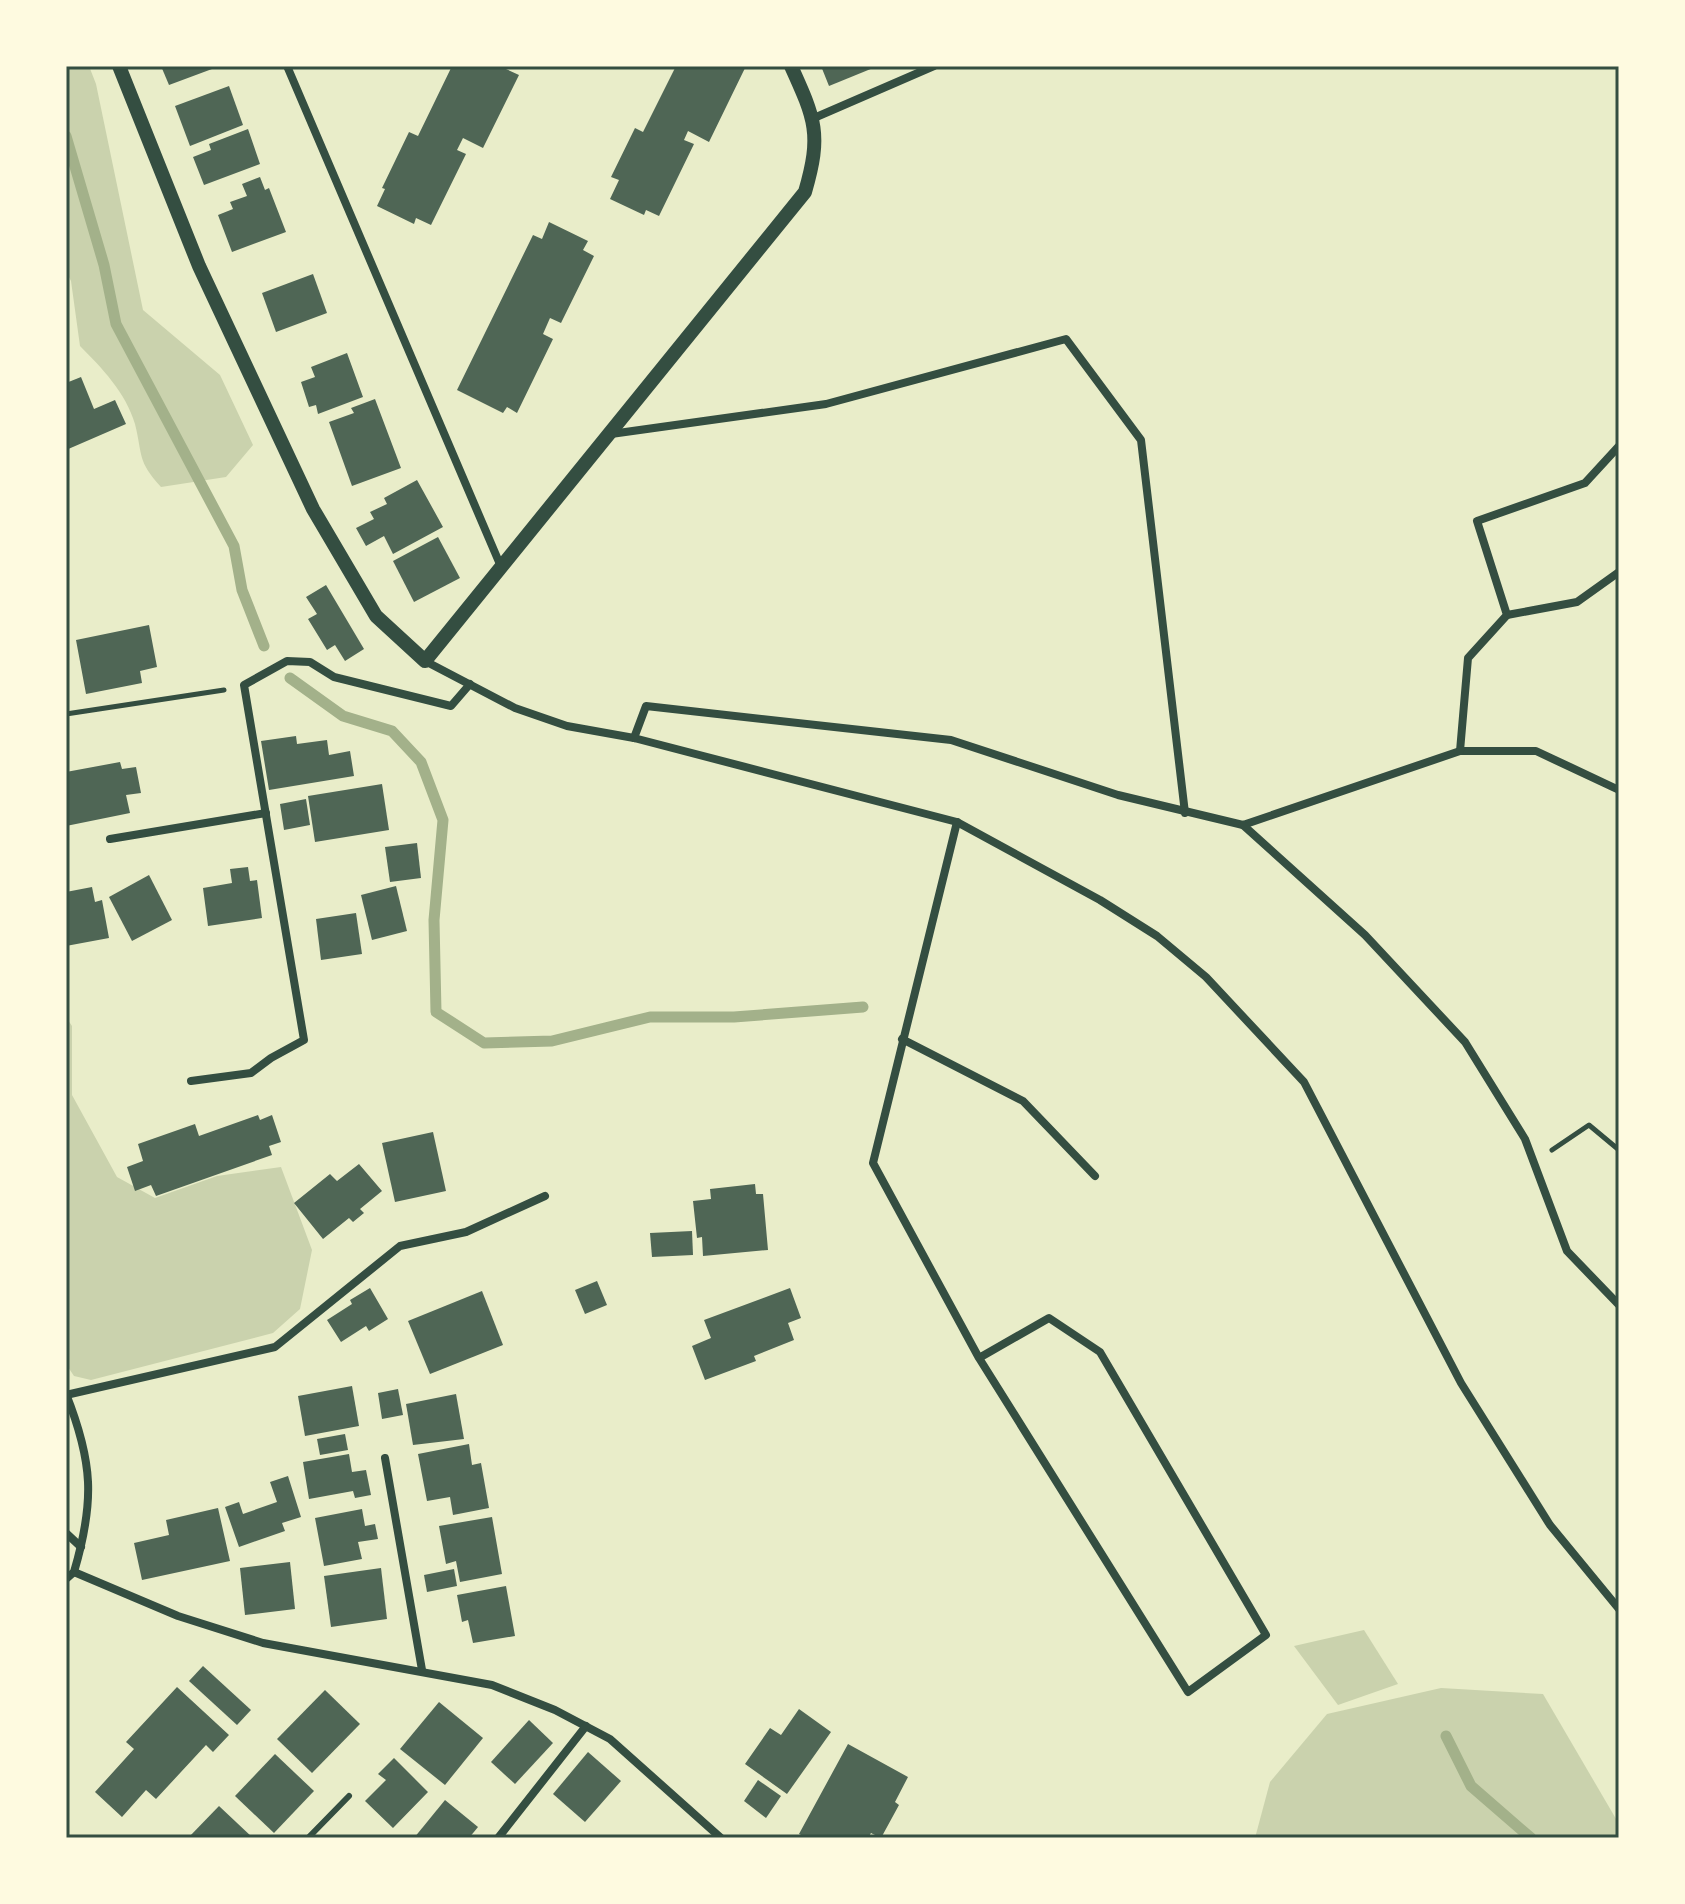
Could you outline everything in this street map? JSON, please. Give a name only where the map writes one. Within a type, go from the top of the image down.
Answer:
[{"type":"street","points":[[119,66],[199,266],[313,509],[376,616],[425,661],[515,708],[567,726],[634,738],[957,822],[1100,900],[1157,936],[1206,977],[1304,1082],[1468,1395],[1550,1525],[1619,1609]]},
{"type":"street","points":[[287,66],[502,569]]},
{"type":"street","points":[[425,661],[805,192],[814,160],[814,118],[791,66]]},
{"type":"street","points":[[814,118],[934,66]]},
{"type":"street","points":[[610,434],[826,404],[1066,339],[1141,440],[1185,813]]},
{"type":"street","points":[[1507,615],[1477,521],[1585,483],[1619,446]]},
{"type":"street","points":[[1460,751],[1468,658],[1507,615],[1577,602],[1619,572]]},
{"type":"street","points":[[191,1081],[251,1073],[304,1040],[244,685],[287,661],[310,662],[334,677],[451,706],[470,684]]},
{"type":"street","points":[[634,738],[646,706],[951,740],[1185,813],[1243,825],[1365,935],[1465,1042],[1536,1161],[1567,1251],[1619,1305]]},
{"type":"street","points":[[1243,825],[1460,751],[1536,751],[1619,790]]},
{"type":"street","points":[[110,839],[266,813]]},
{"type":"street","points":[[957,822],[873,1163],[979,1358],[1188,1692],[1266,1635],[1100,1352],[1049,1318],[979,1358]]},
{"type":"street","points":[[902,1039],[1023,1101],[1095,1176]]},
{"type":"street","points":[[66,1579],[74,1572],[90,1507],[85,1443],[66,1395],[275,1347],[400,1246],[466,1232],[545,1196]]},
{"type":"street","points":[[385,1458],[422,1670]]},
{"type":"street","points":[[66,1533],[81,1547]]},
{"type":"street","points":[[74,1572],[178,1616],[263,1643],[492,1685],[610,1739],[721,1838]]},
{"type":"street","points":[[498,1838],[586,1726]]},
{"type":"lane","points":[[308,1838],[349,1796]]},
{"type":"path","points":[[66,714],[177,695],[199,696],[244,685]]},
{"type":"path","points":[[1536,1161],[1589,1125],[1619,1150]]},
{"type":"green space","points":[[66,66],[89,66],[96,84],[143,310],[220,375],[253,445],[226,477],[161,487],[144,464],[135,424],[126,402],[105,372],[80,346],[71,281],[66,271]]},
{"type":"green space","points":[[66,1017],[72,1026],[72,1095],[117,1177],[155,1198],[217,1176],[281,1167],[312,1250],[300,1309],[273,1333],[91,1380],[74,1376],[66,1364]]},
{"type":"green space","points":[[1364,1630],[1398,1684],[1338,1705],[1294,1646]]},
{"type":"green space","points":[[1441,1688],[1543,1694],[1619,1824],[1619,1838],[1255,1838],[1270,1782],[1327,1714]]},
{"type":"building","points":[[161,66],[211,66],[212,69],[169,85]]},
{"type":"building","points":[[452,66],[508,66],[506,69],[519,75],[483,148],[463,138],[457,150],[466,154],[431,225],[416,218],[414,224],[377,206],[385,189],[382,188],[409,132],[418,136]]},
{"type":"building","points":[[676,66],[746,66],[709,142],[688,131],[684,140],[694,144],[659,216],[646,210],[644,215],[610,199],[619,180],[611,177],[635,128],[643,132]]},
{"type":"building","points":[[821,66],[878,66],[829,86]]},
{"type":"building","points":[[229,86],[243,125],[190,146],[175,106]]},
{"type":"building","points":[[248,129],[260,164],[204,185],[193,157],[211,150],[209,144]]},
{"type":"building","points":[[260,177],[265,190],[269,188],[286,232],[232,252],[218,215],[233,209],[230,202],[247,196],[242,184]]},
{"type":"building","points":[[549,222],[588,241],[583,250],[594,256],[561,323],[550,318],[543,334],[553,339],[517,413],[507,407],[503,413],[457,390],[533,235],[542,239]]},
{"type":"building","points":[[313,274],[327,313],[276,332],[262,293]]},
{"type":"building","points":[[347,353],[363,397],[318,414],[316,405],[309,407],[301,382],[315,377],[311,367]]},
{"type":"building","points":[[81,377],[94,409],[115,400],[126,424],[66,450],[66,383]]},
{"type":"building","points":[[375,399],[401,468],[352,486],[329,422],[354,413],[351,408]]},
{"type":"building","points":[[417,480],[443,527],[393,554],[384,536],[366,546],[356,528],[374,519],[370,512],[387,504],[384,498]]},
{"type":"building","points":[[438,537],[460,578],[414,602],[393,561]]},
{"type":"building","points":[[326,585],[364,649],[345,661],[335,645],[327,650],[308,619],[317,614],[306,597]]},
{"type":"building","points":[[149,625],[157,667],[140,671],[142,683],[86,694],[76,640]]},
{"type":"building","points":[[296,736],[297,744],[327,740],[329,755],[350,751],[354,776],[269,790],[261,741]]},
{"type":"building","points":[[120,762],[122,769],[136,767],[141,793],[126,795],[130,813],[66,826],[66,772]]},
{"type":"building","points":[[382,784],[389,830],[315,842],[308,796]]},
{"type":"building","points":[[306,799],[310,825],[284,830],[280,804]]},
{"type":"building","points":[[417,843],[421,878],[390,882],[385,847]]},
{"type":"building","points":[[248,867],[250,881],[257,880],[262,918],[208,926],[203,888],[232,883],[230,869]]},
{"type":"building","points":[[149,875],[172,920],[132,941],[109,897]]},
{"type":"building","points":[[396,886],[407,931],[372,940],[361,895]]},
{"type":"building","points":[[92,887],[95,902],[102,900],[109,938],[66,946],[66,892]]},
{"type":"building","points":[[356,913],[362,954],[321,960],[316,919]]},
{"type":"building","points":[[258,1115],[260,1120],[272,1115],[281,1142],[269,1146],[272,1155],[156,1196],[151,1185],[135,1191],[127,1167],[143,1161],[138,1144],[195,1124],[199,1136]]},
{"type":"building","points":[[433,1132],[446,1191],[395,1202],[382,1143]]},
{"type":"building","points":[[359,1164],[382,1191],[360,1209],[364,1213],[353,1222],[349,1218],[323,1239],[294,1203],[330,1174],[337,1181]]},
{"type":"building","points":[[755,1184],[756,1194],[763,1194],[768,1250],[703,1256],[702,1237],[697,1238],[693,1201],[711,1199],[710,1189]]},
{"type":"building","points":[[692,1231],[693,1255],[652,1257],[650,1233]]},
{"type":"building","points":[[597,1281],[607,1305],[585,1314],[575,1290]]},
{"type":"building","points":[[370,1288],[388,1319],[369,1331],[366,1326],[341,1342],[327,1320]]},
{"type":"building","points":[[790,1288],[801,1318],[788,1323],[794,1340],[754,1356],[756,1361],[705,1380],[692,1346],[711,1338],[704,1320]]},
{"type":"building","points":[[482,1291],[503,1345],[430,1374],[408,1321]]},
{"type":"building","points":[[352,1386],[359,1426],[305,1436],[298,1396]]},
{"type":"building","points":[[398,1389],[403,1415],[382,1419],[378,1393]]},
{"type":"building","points":[[456,1394],[464,1439],[413,1445],[406,1404]]},
{"type":"building","points":[[345,1434],[348,1450],[320,1455],[317,1439]]},
{"type":"building","points":[[469,1444],[472,1465],[481,1463],[489,1508],[453,1515],[450,1497],[427,1501],[418,1454]]},
{"type":"building","points":[[349,1454],[352,1472],[366,1470],[371,1495],[355,1498],[353,1491],[309,1499],[303,1462]]},
{"type":"building","points":[[288,1476],[301,1517],[282,1523],[285,1531],[239,1547],[225,1507],[239,1502],[243,1514],[277,1502],[270,1482]]},
{"type":"building","points":[[218,1508],[230,1561],[142,1580],[134,1543],[169,1535],[166,1520]]},
{"type":"building","points":[[362,1509],[365,1526],[375,1524],[378,1539],[358,1542],[362,1559],[324,1566],[315,1518]]},
{"type":"building","points":[[492,1517],[502,1574],[460,1582],[456,1561],[446,1564],[439,1526]]},
{"type":"building","points":[[290,1562],[295,1609],[245,1615],[240,1568]]},
{"type":"building","points":[[381,1568],[387,1619],[331,1627],[324,1576]]},
{"type":"building","points":[[454,1569],[457,1586],[427,1592],[424,1575]]},
{"type":"building","points":[[506,1586],[515,1636],[473,1643],[468,1620],[462,1622],[457,1595]]},
{"type":"building","points":[[203,1666],[251,1710],[237,1725],[189,1681]]},
{"type":"building","points":[[177,1687],[229,1735],[213,1752],[206,1745],[156,1799],[146,1790],[122,1817],[95,1792],[134,1749],[126,1742]]},
{"type":"building","points":[[325,1690],[360,1724],[312,1773],[277,1739]]},
{"type":"building","points":[[439,1702],[483,1738],[445,1785],[400,1749]]},
{"type":"building","points":[[799,1709],[831,1732],[787,1794],[745,1764],[770,1728],[781,1735]]},
{"type":"building","points":[[529,1720],[553,1743],[515,1784],[491,1762]]},
{"type":"building","points":[[848,1744],[908,1777],[895,1802],[899,1805],[881,1838],[871,1833],[868,1838],[807,1838],[799,1834]]},
{"type":"building","points":[[588,1752],[621,1781],[585,1822],[553,1794]]},
{"type":"building","points":[[275,1754],[314,1791],[274,1833],[235,1796]]},
{"type":"building","points":[[394,1758],[428,1792],[393,1828],[365,1801],[386,1780],[378,1774]]},
{"type":"building","points":[[758,1780],[781,1796],[766,1818],[744,1801]]},
{"type":"building","points":[[445,1800],[478,1827],[469,1838],[414,1838]]},
{"type":"building","points":[[219,1806],[253,1838],[188,1838]]},
{"type":"waterway","points":[[66,136],[104,265],[116,324],[234,546],[242,590],[264,646]]},
{"type":"waterway","points":[[290,678],[343,716],[392,731],[421,762],[443,820],[434,920],[436,1012],[484,1043],[552,1041],[650,1017],[734,1017],[863,1007]]},
{"type":"waterway","points":[[1446,1736],[1471,1786],[1531,1838]]}]
